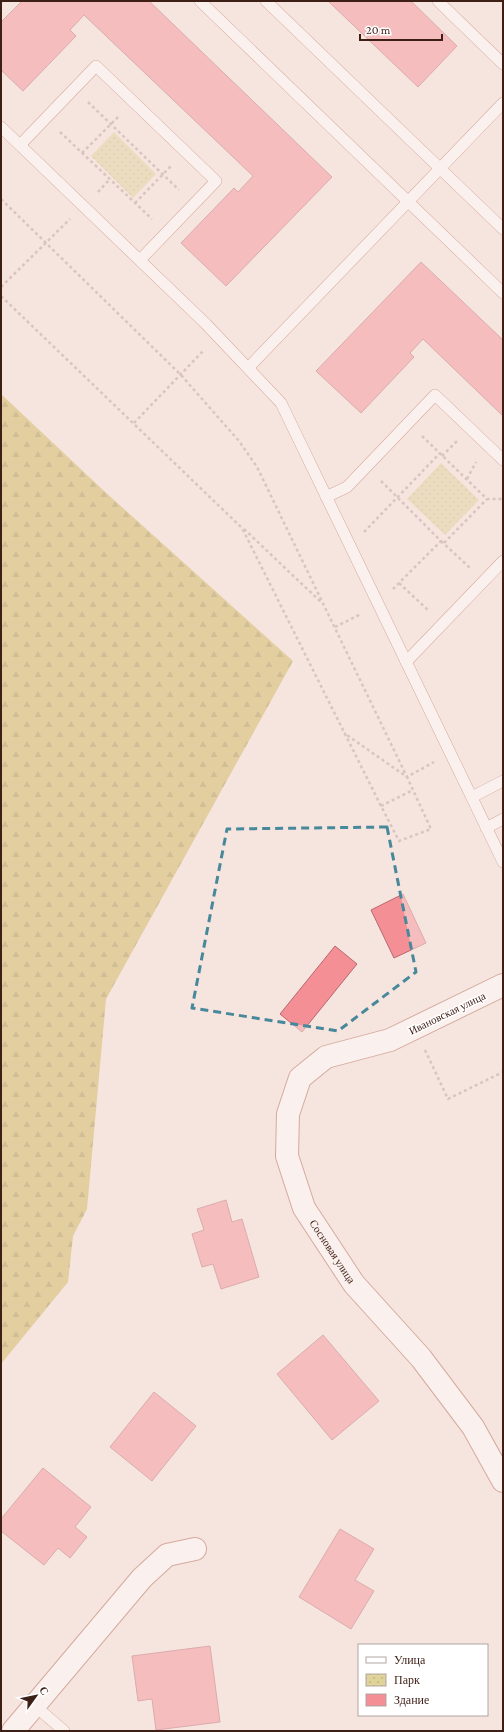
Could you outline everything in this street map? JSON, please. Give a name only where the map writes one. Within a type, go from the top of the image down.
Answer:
[{"type":"street","name":"Ивановская улица","points":[[390,1040],[503,985]]},
{"type":"street","name":"Сосновая улица","points":[[390,1040],[326,1057],[300,1078],[288,1114],[287,1156],[304,1208],[354,1284],[421,1358],[473,1427],[503,1481]]},
{"type":"street","points":[[13,1731],[142,1578],[167,1555],[195,1549]]},
{"type":"lane","points":[[200,1],[503,293]]},
{"type":"lane","points":[[266,1],[503,229]]},
{"type":"lane","points":[[438,1],[503,64]]},
{"type":"lane","points":[[20,145],[96,66],[133,101],[216,181],[140,260]]},
{"type":"lane","points":[[248,368],[503,103]]},
{"type":"lane","points":[[1,127],[218,336],[280,403],[503,862]]},
{"type":"lane","points":[[326,497],[347,487],[435,395],[503,460]]},
{"type":"lane","points":[[406,662],[503,561]]},
{"type":"lane","points":[[472,797],[503,781]]},
{"type":"lane","points":[[486,828],[503,819]]},
{"type":"lane","points":[[34,1705],[64,1731]]},
{"type":"path","points":[[75,89],[194,204]]},
{"type":"path","points":[[82,153],[133,101]]},
{"type":"path","points":[[46,119],[166,232]]},
{"type":"path","points":[[135,203],[185,151]]},
{"type":"path","points":[[1,287],[110,179]]},
{"type":"path","points":[[1,199],[180,374],[239,441],[257,467],[407,776],[431,829],[398,841],[242,528]]},
{"type":"path","points":[[1,296],[242,528],[324,604]]},
{"type":"path","points":[[134,423],[218,336]]},
{"type":"path","points":[[409,423],[487,499],[503,499]]},
{"type":"path","points":[[362,535],[440,453]]},
{"type":"path","points":[[367,466],[441,541],[484,581]]},
{"type":"path","points":[[444,543],[487,499]]},
{"type":"path","points":[[335,627],[378,605],[441,541]]},
{"type":"path","points":[[399,584],[444,624]]},
{"type":"path","points":[[344,732],[407,776]]},
{"type":"path","points":[[407,776],[450,753]]},
{"type":"path","points":[[381,806],[413,790]]},
{"type":"path","points":[[415,1028],[448,1099],[503,1072]]},
{"type":"highlighted area","points":[[387,827],[416,972],[338,1031],[192,1008],[227,829]]},
{"type":"green space","points":[[114,132],[156,174],[133,198],[91,156]]},
{"type":"green space","points":[[1,394],[104,491],[293,661],[106,999],[87,1209],[73,1236],[68,1282],[1,1364]]},
{"type":"green space","points":[[441,463],[479,500],[445,535],[407,499]]},
{"type":"building","points":[[22,1],[149,1],[332,177],[226,286],[181,243],[234,188],[238,192],[253,176],[84,15],[70,30],[76,36],[23,91],[1,70],[1,22]]},
{"type":"building","points":[[328,1],[411,1],[457,46],[418,87]]},
{"type":"building","points":[[421,262],[503,340],[503,416],[423,339],[410,353],[414,357],[361,413],[316,371]]},
{"type":"building","points":[[403,894],[426,943],[394,958],[371,910]]},
{"type":"building","points":[[335,946],[357,964],[302,1032],[280,1014]]},
{"type":"building","points":[[226,1200],[232,1222],[242,1219],[259,1277],[221,1289],[213,1264],[202,1267],[192,1234],[204,1230],[197,1209]]},
{"type":"building","points":[[323,1335],[379,1401],[332,1440],[277,1374]]},
{"type":"building","points":[[154,1392],[196,1426],[152,1481],[110,1447]]},
{"type":"building","points":[[43,1468],[91,1507],[75,1527],[87,1537],[70,1558],[58,1548],[44,1565],[1,1531],[1,1519]]},
{"type":"building","points":[[340,1529],[374,1549],[355,1580],[374,1591],[351,1629],[299,1597]]},
{"type":"building","points":[[210,1646],[220,1722],[156,1730],[152,1699],[138,1701],[132,1656]]}]
